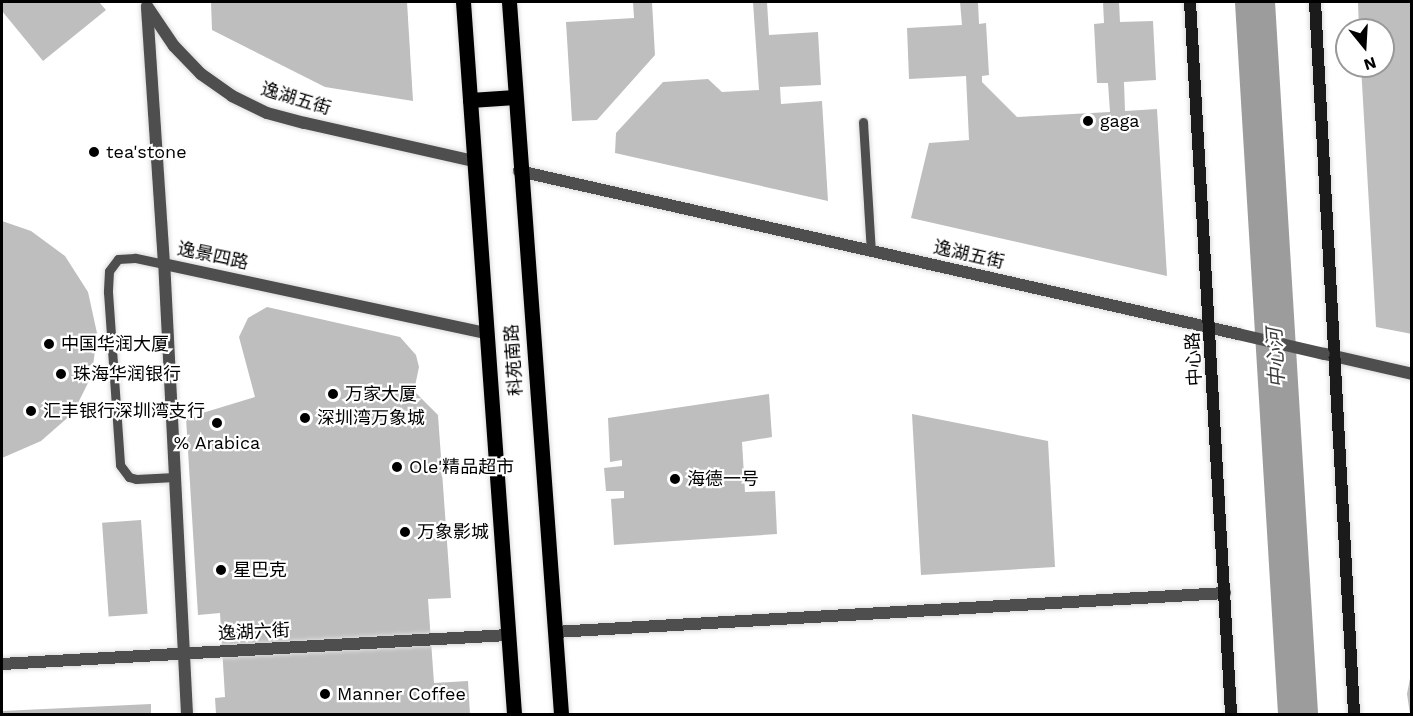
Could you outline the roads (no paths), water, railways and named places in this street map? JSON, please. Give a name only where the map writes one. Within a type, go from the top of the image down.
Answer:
[{"type":"main road","name":"科苑南路","points":[[463,2],[514,714]]},
{"type":"main road","name":"科苑南路","points":[[509,2],[519,171],[561,714]]},
{"type":"main road","name":"中心路","points":[[1190,2],[1231,714]]},
{"type":"main road","points":[[1316,2],[1330,355],[1354,714]]},
{"type":"main road","points":[[470,100],[515,97]]},
{"type":"street","name":"逸湖五街","points":[[147,4],[174,46],[201,74],[232,96],[295,120],[474,161]]},
{"type":"street","points":[[147,4],[164,264]]},
{"type":"street","name":"逸湖五街","points":[[519,171],[1412,374]]},
{"type":"street","name":"逸景四路","points":[[187,714],[164,264],[485,333]]},
{"type":"street","points":[[555,632],[1225,593]]},
{"type":"street","name":"逸湖六街","points":[[2,664],[508,635]]},
{"type":"lane","points":[[863,122],[870,251]]},
{"type":"lane","points":[[164,264],[135,258],[118,260],[109,271],[108,292],[120,465],[129,477],[136,479],[174,477]]},
{"type":"waterway","name":"中心河","points":[[1255,2],[1298,714]]},
{"type":"place","name":"gaga","points":[[1088,121]]},
{"type":"place","name":"tea'stone","points":[[94,152]]},
{"type":"place","name":"中国华润大厦","points":[[49,344]]},
{"type":"place","name":"珠海华润银行","points":[[61,374]]},
{"type":"place","name":"万家大厦","points":[[333,394]]},
{"type":"place","name":"汇丰银行深圳湾支行","points":[[31,411]]},
{"type":"place","name":"深圳湾万象城","points":[[305,418]]},
{"type":"place","name":"% Arabica","points":[[217,423]]},
{"type":"place","name":"Ole'精品超市","points":[[397,467]]},
{"type":"place","name":"海德一号","points":[[675,479]]},
{"type":"place","name":"万象影城","points":[[405,532]]},
{"type":"place","name":"星巴克","points":[[221,570]]},
{"type":"place","name":"Manner Coffee","points":[[325,694]]}]
